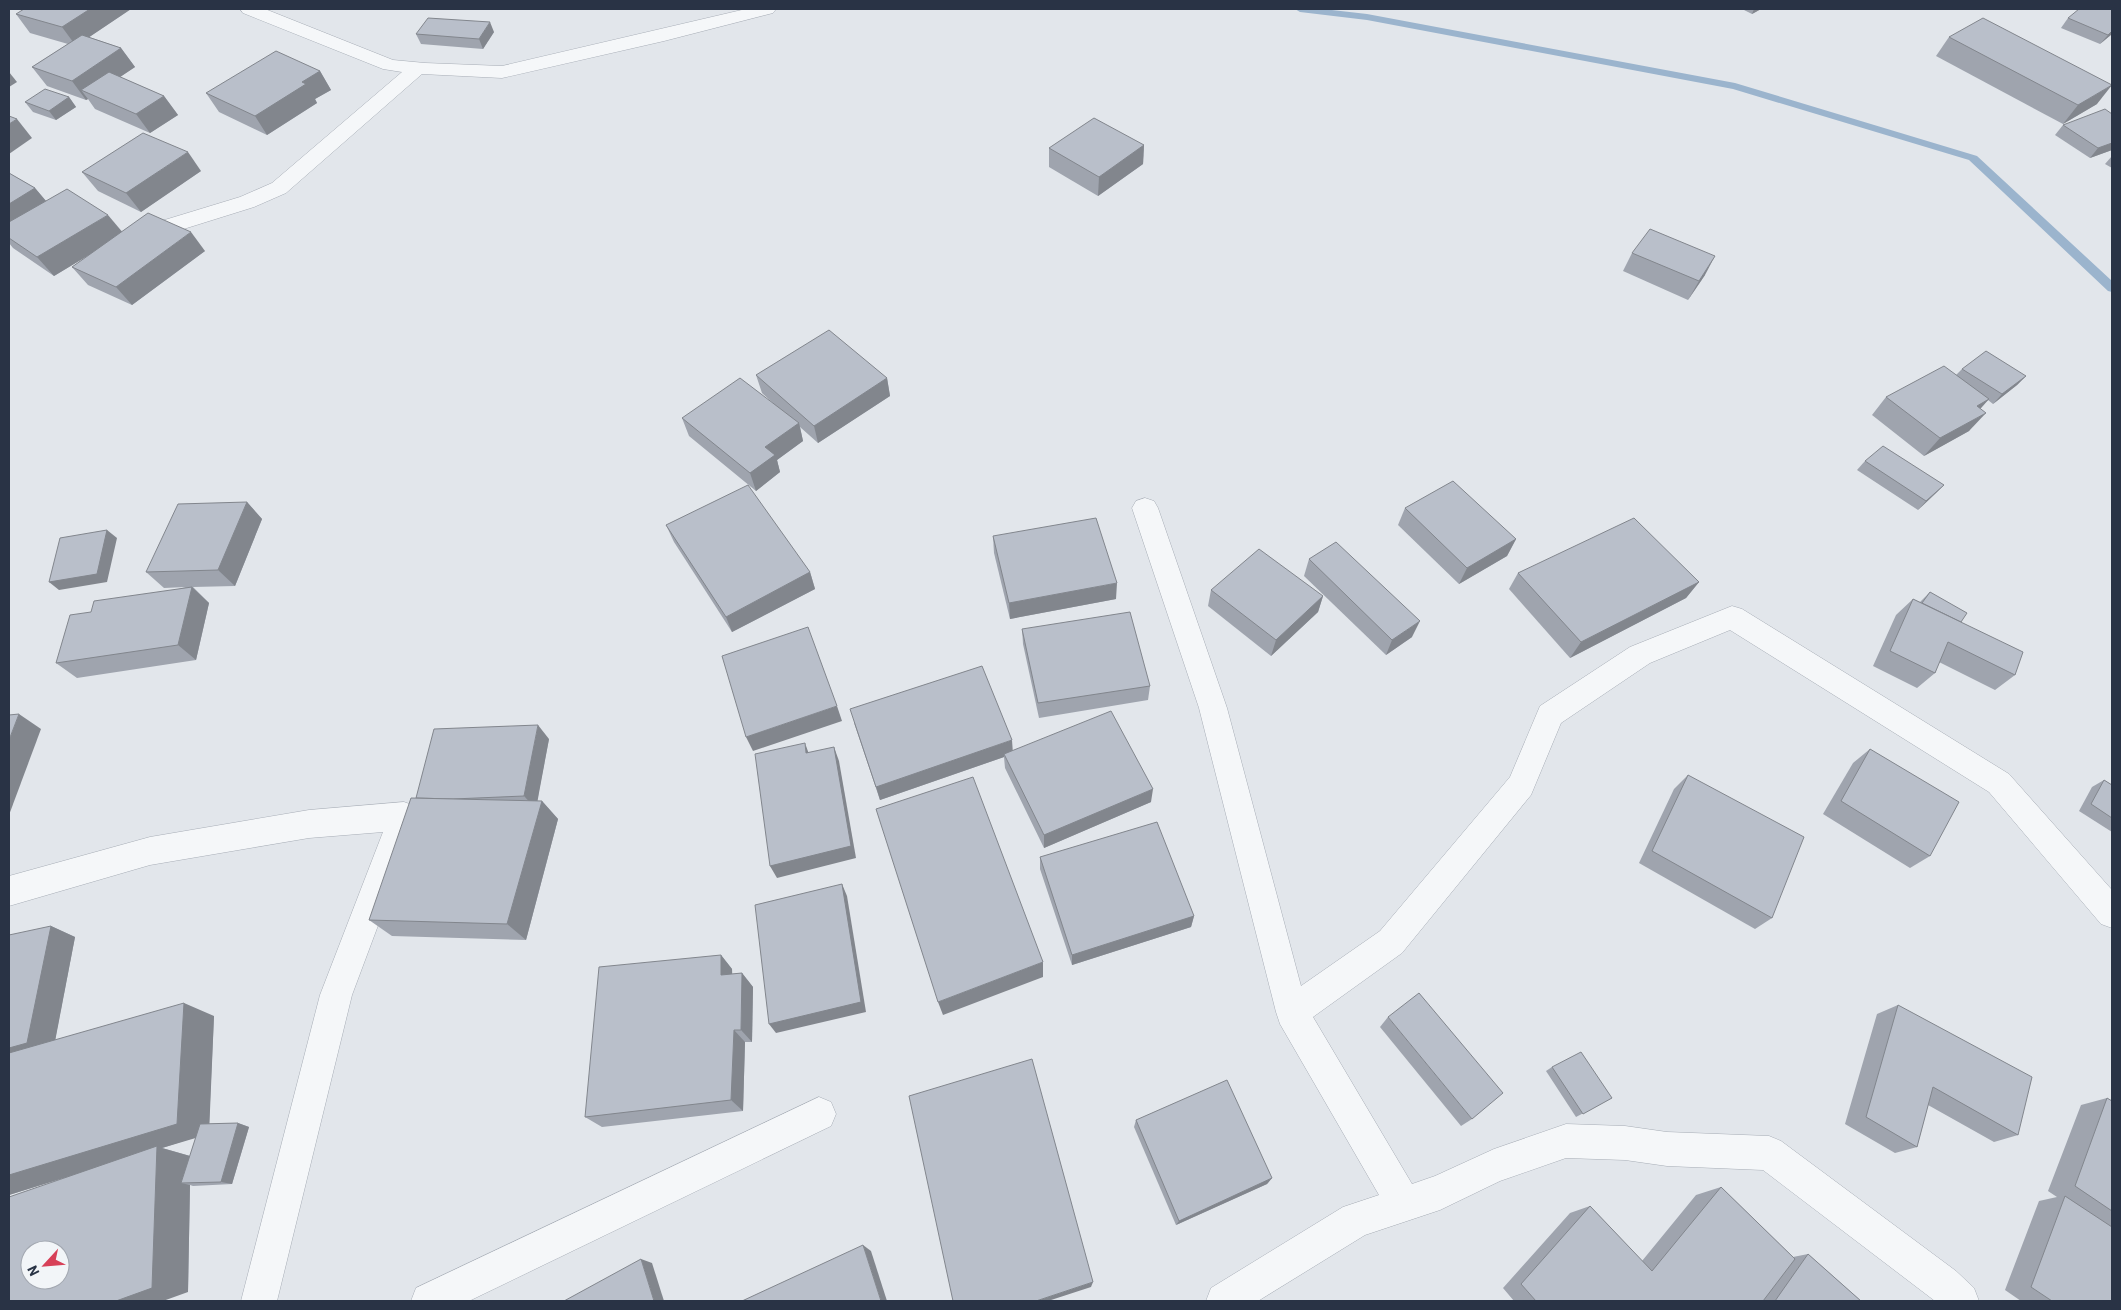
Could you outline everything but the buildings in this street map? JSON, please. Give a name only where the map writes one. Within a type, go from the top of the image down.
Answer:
[{"type":"street","points":[[249,9],[390,65],[417,69],[502,72],[767,9]]},
{"type":"street","points":[[166,226],[248,202],[279,188],[417,69]]},
{"type":"street","points":[[1145,508],[1213,708],[1292,1012],[1404,1204]]},
{"type":"street","points":[[1292,1012],[1390,942],[1521,786],[1550,715],[1640,655],[1732,617],[1999,783],[2112,913]]},
{"type":"street","points":[[9,891],[150,851],[309,824],[404,816],[336,996],[259,1301]]},
{"type":"street","points":[[430,1301],[819,1114]]},
{"type":"street","points":[[1224,1301],[1356,1220],[1440,1192],[1494,1166],[1566,1141],[1625,1143],[1667,1149],[1769,1153],[1943,1284],[1960,1301]]},
{"type":"waterway","points":[[1300,9],[1367,17],[1735,86],[1973,158],[2112,288]]}]
